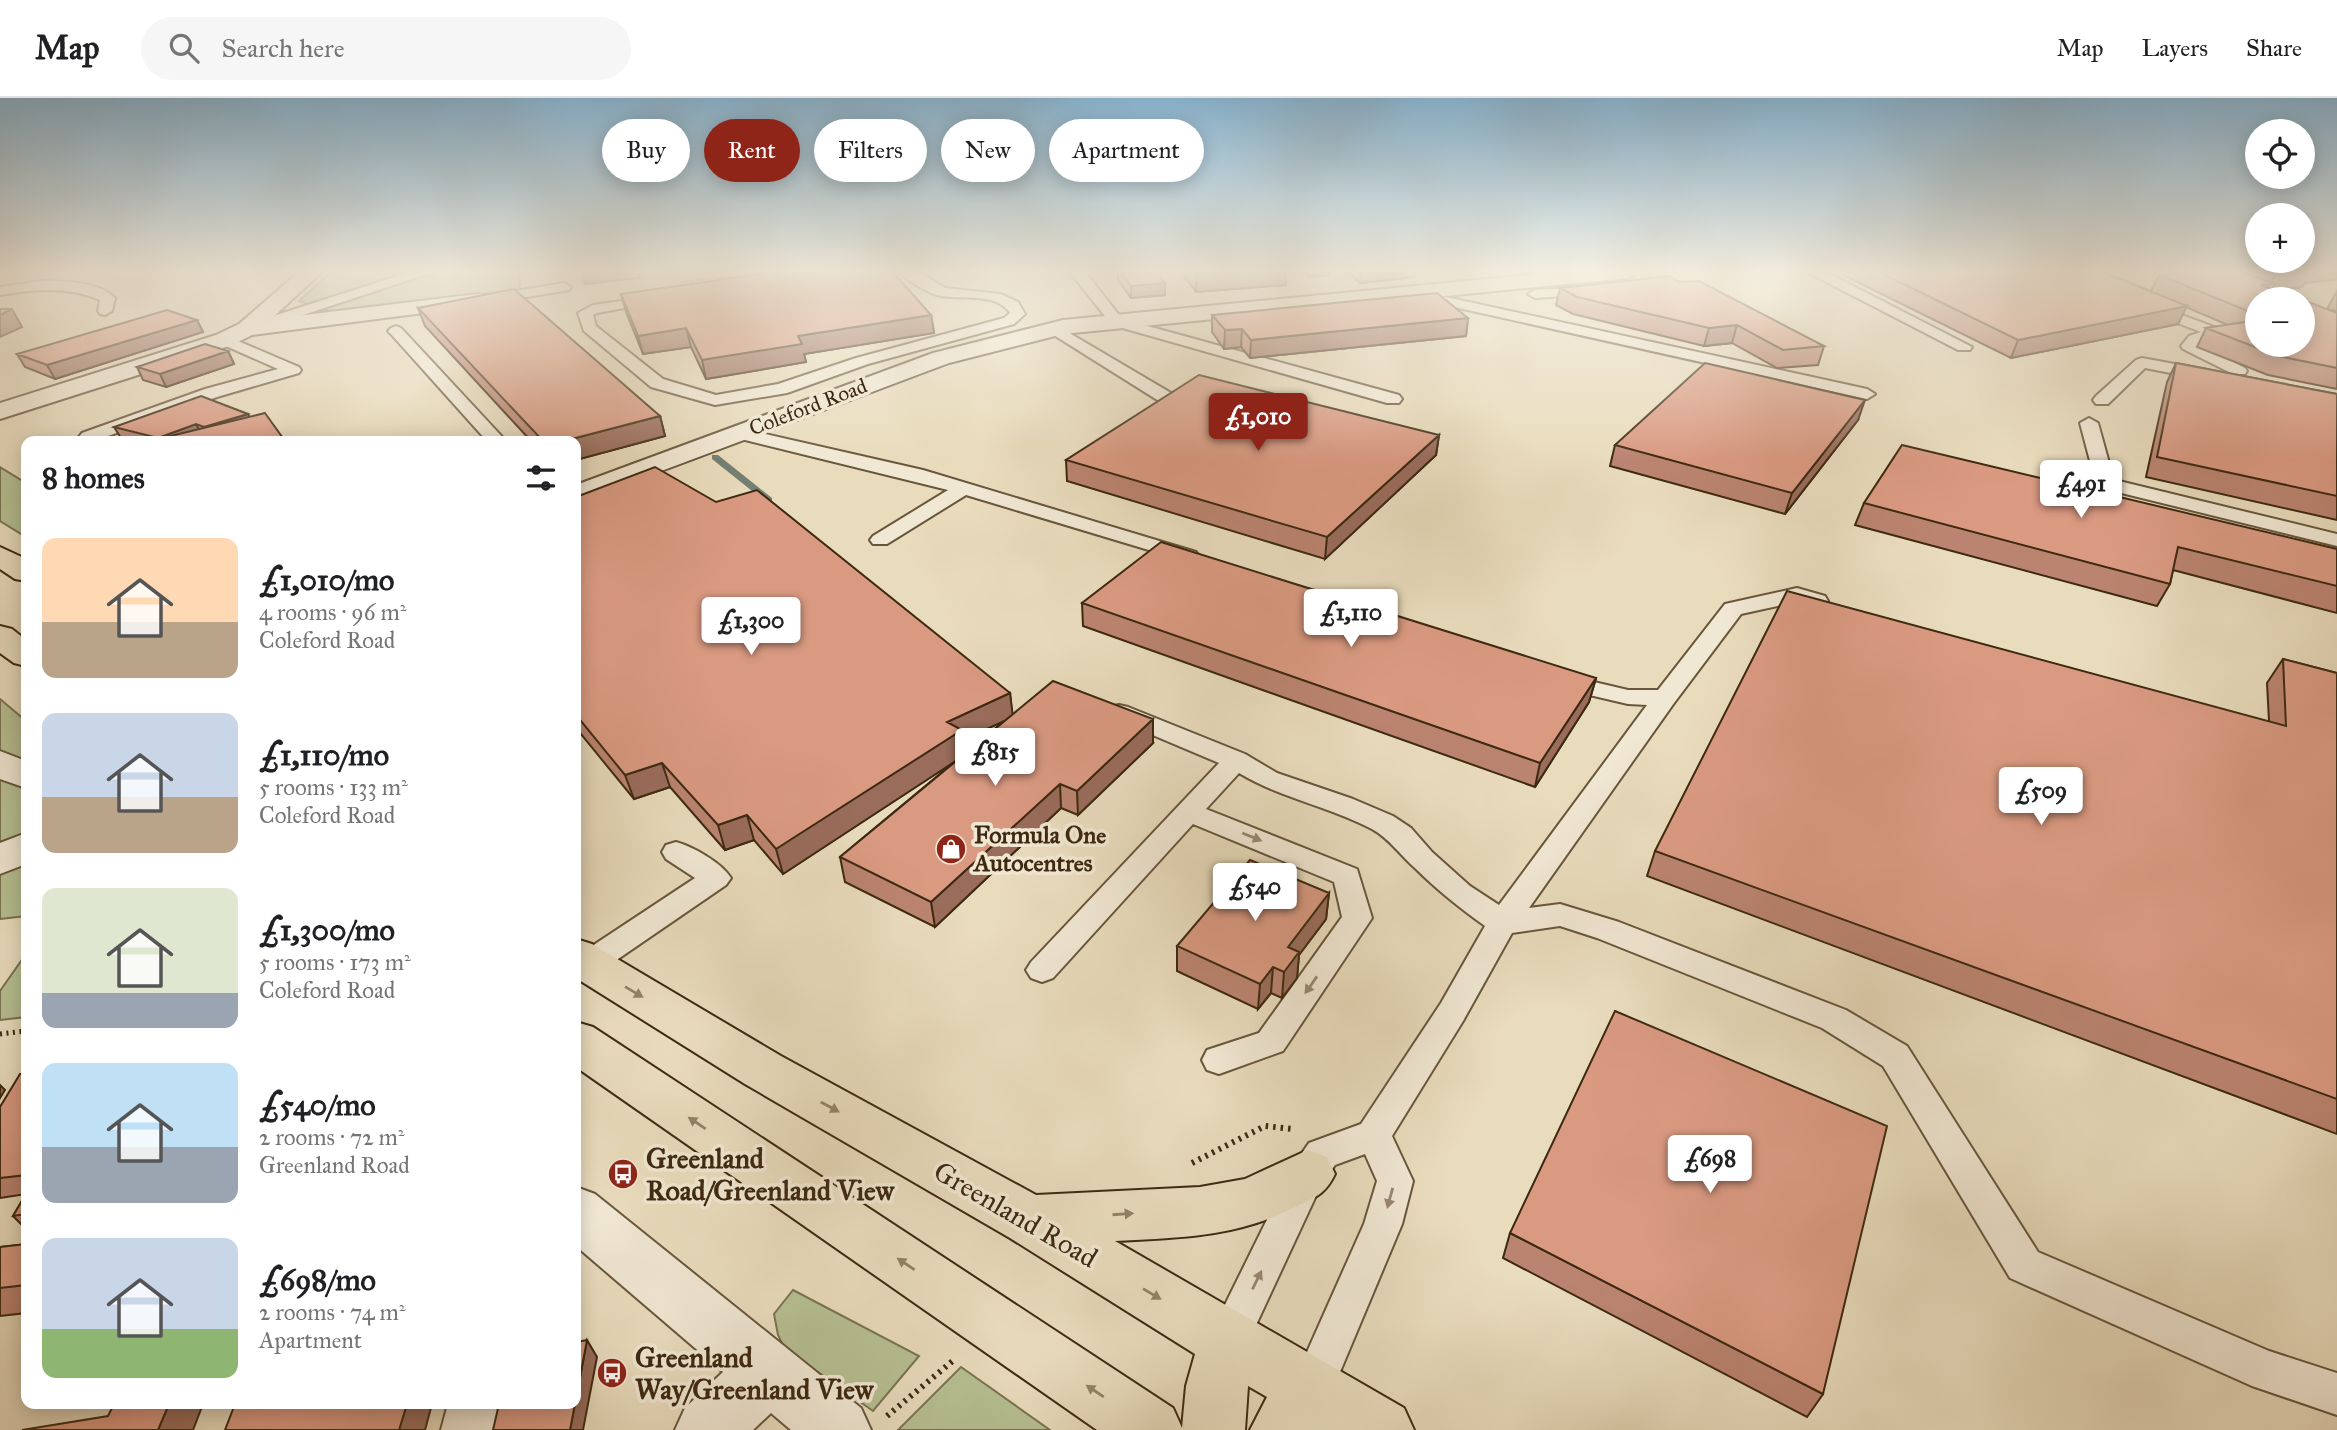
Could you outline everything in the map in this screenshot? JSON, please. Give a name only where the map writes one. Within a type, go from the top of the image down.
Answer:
[{"type":"highway","points":[[0,556],[21,569]]},
{"type":"highway","points":[[0,636],[21,652]]},
{"type":"highway","name":"Greenland Road","points":[[582,960],[763,1070],[1030,1220],[1228,1341],[1297,1409],[1382,1430]]},
{"type":"highway","points":[[581,1044],[1151,1430]]},
{"type":"highway","points":[[1030,1220],[1200,1212],[1252,1202],[1308,1174]]},
{"type":"highway","points":[[1213,1430],[1217,1386],[1228,1341]]},
{"type":"street","points":[[0,411],[236,334]]},
{"type":"street","name":"Coleford Road","points":[[581,493],[941,358],[1034,334]]},
{"type":"street","points":[[0,763],[21,774]]},
{"type":"street","points":[[0,860],[21,850]]},
{"type":"street","points":[[581,1224],[839,1430]]},
{"type":"street","points":[[707,1430],[768,1373]]},
{"type":"street","points":[[472,1430],[478,1409]]},
{"type":"lane","points":[[399,334],[492,436]]},
{"type":"lane","points":[[597,334],[657,383],[715,400],[752,396],[781,389],[862,361],[961,334]]},
{"type":"lane","points":[[1062,334],[1165,397]]},
{"type":"lane","points":[[1156,334],[1393,399]]},
{"type":"lane","points":[[1596,334],[1867,394]]},
{"type":"lane","points":[[1940,334],[1964,346]]},
{"type":"lane","points":[[2102,400],[2142,363],[2242,376],[2189,346],[2194,339],[2210,334]]},
{"type":"lane","points":[[91,436],[211,393],[293,370],[224,340]]},
{"type":"lane","points":[[752,396],[771,421]]},
{"type":"lane","points":[[2089,423],[2103,476],[2112,485],[2337,541]]},
{"type":"lane","points":[[738,433],[916,474],[1206,562]]},
{"type":"lane","points":[[880,540],[964,488]]},
{"type":"lane","points":[[1228,1341],[1308,1174],[1322,1154],[1374,1135],[1452,1012],[1503,923],[1665,698],[1733,609],[1797,595],[1836,606]]},
{"type":"lane","points":[[1533,674],[1628,697],[1665,698]]},
{"type":"lane","points":[[1092,700],[1236,761],[1268,779],[1343,805],[1383,823],[1401,835],[1422,859],[1460,893],[1503,923],[1560,915],[1608,930],[1834,1019],[1895,1056],[2024,1265],[2267,1371],[2337,1394]]},
{"type":"lane","points":[[1042,970],[1236,761]]},
{"type":"lane","points":[[1189,812],[1347,876],[1357,918],[1271,1042],[1219,1060]]},
{"type":"lane","points":[[582,960],[716,878],[676,852]]},
{"type":"lane","points":[[1297,1409],[1383,1224],[1395,1181],[1374,1135]]},
{"type":"path","points":[[0,1034],[21,1032]]},
{"type":"green space","points":[[0,467],[21,480],[21,534],[0,521]]},
{"type":"green space","points":[[0,699],[21,717],[21,917],[0,919]]},
{"type":"green space","points":[[21,961],[21,1018],[0,1020],[0,991]]},
{"type":"green space","points":[[793,1290],[919,1356],[873,1411],[785,1349],[778,1335],[774,1314]]},
{"type":"green space","points":[[961,1367],[1050,1430],[898,1430]]},
{"type":"building","points":[[85,334],[150,334],[47,365],[17,354]]},
{"type":"building","points":[[443,334],[566,334],[660,416],[581,437],[538,436]]},
{"type":"building","points":[[689,334],[810,334],[798,336],[802,344],[702,360]]},
{"type":"building","points":[[1246,334],[1309,334],[1251,340]]},
{"type":"building","points":[[1754,334],[1801,334],[1824,346],[1783,350]]},
{"type":"building","points":[[2006,334],[2047,334],[2018,340]]},
{"type":"building","points":[[2222,334],[2245,334],[2245,343]]},
{"type":"building","points":[[2315,334],[2337,334],[2337,368],[2283,357],[2315,357]]},
{"type":"building","points":[[205,344],[228,351],[160,374],[137,367]]},
{"type":"building","points":[[1705,363],[1865,400],[1792,493],[1615,445]]},
{"type":"building","points":[[2176,363],[2337,394],[2337,496],[2157,457]]},
{"type":"building","points":[[1199,375],[1439,435],[1327,537],[1066,460]]},
{"type":"building","points":[[201,396],[248,414],[204,427],[196,424],[163,436],[150,436],[114,427]]},
{"type":"building","points":[[265,413],[281,436],[171,436]]},
{"type":"building","points":[[1902,445],[2337,549],[2337,586],[2178,547],[2170,584],[1864,503]]},
{"type":"building","points":[[655,467],[716,502],[757,490],[1010,693],[947,722],[962,730],[776,849],[747,815],[718,825],[662,763],[625,775],[581,721],[581,495]]},
{"type":"building","points":[[1161,542],[1596,678],[1540,763],[1082,603]]},
{"type":"building","points":[[1787,591],[2286,726],[2283,659],[2337,673],[2337,1099],[1655,851]]},
{"type":"building","name":"Formula One Autocentres","points":[[1053,681],[1153,719],[1077,791],[1060,784],[931,902],[840,857]]},
{"type":"building","points":[[1250,860],[1329,893],[1288,947],[1299,952],[1284,972],[1273,967],[1260,984],[1177,946]]},
{"type":"building","points":[[1615,1011],[1887,1126],[1823,1394],[1510,1233]]},
{"type":"building","points":[[21,1074],[21,1176],[0,1178],[0,1107]]},
{"type":"building","points":[[21,1202],[21,1215],[13,1216]]},
{"type":"building","points":[[21,1245],[21,1286],[0,1288],[0,1247]]},
{"type":"building","points":[[587,1340],[581,1372],[581,1341]]},
{"type":"building","points":[[112,1409],[167,1409],[158,1430],[22,1430],[108,1416]]},
{"type":"building","points":[[233,1409],[405,1409],[399,1430],[225,1430]]},
{"type":"building","points":[[498,1409],[574,1409],[570,1430],[493,1430]]},
{"type":"waterway","points":[[715,457],[769,500]]},
{"type":"place","name":"Formula One Autocentres","points":[[951,849]]},
{"type":"place","name":"Greenland Road/Greenland View","points":[[623,1174]]},
{"type":"place","name":"Greenland Way/Greenland View","points":[[612,1373]]}]
